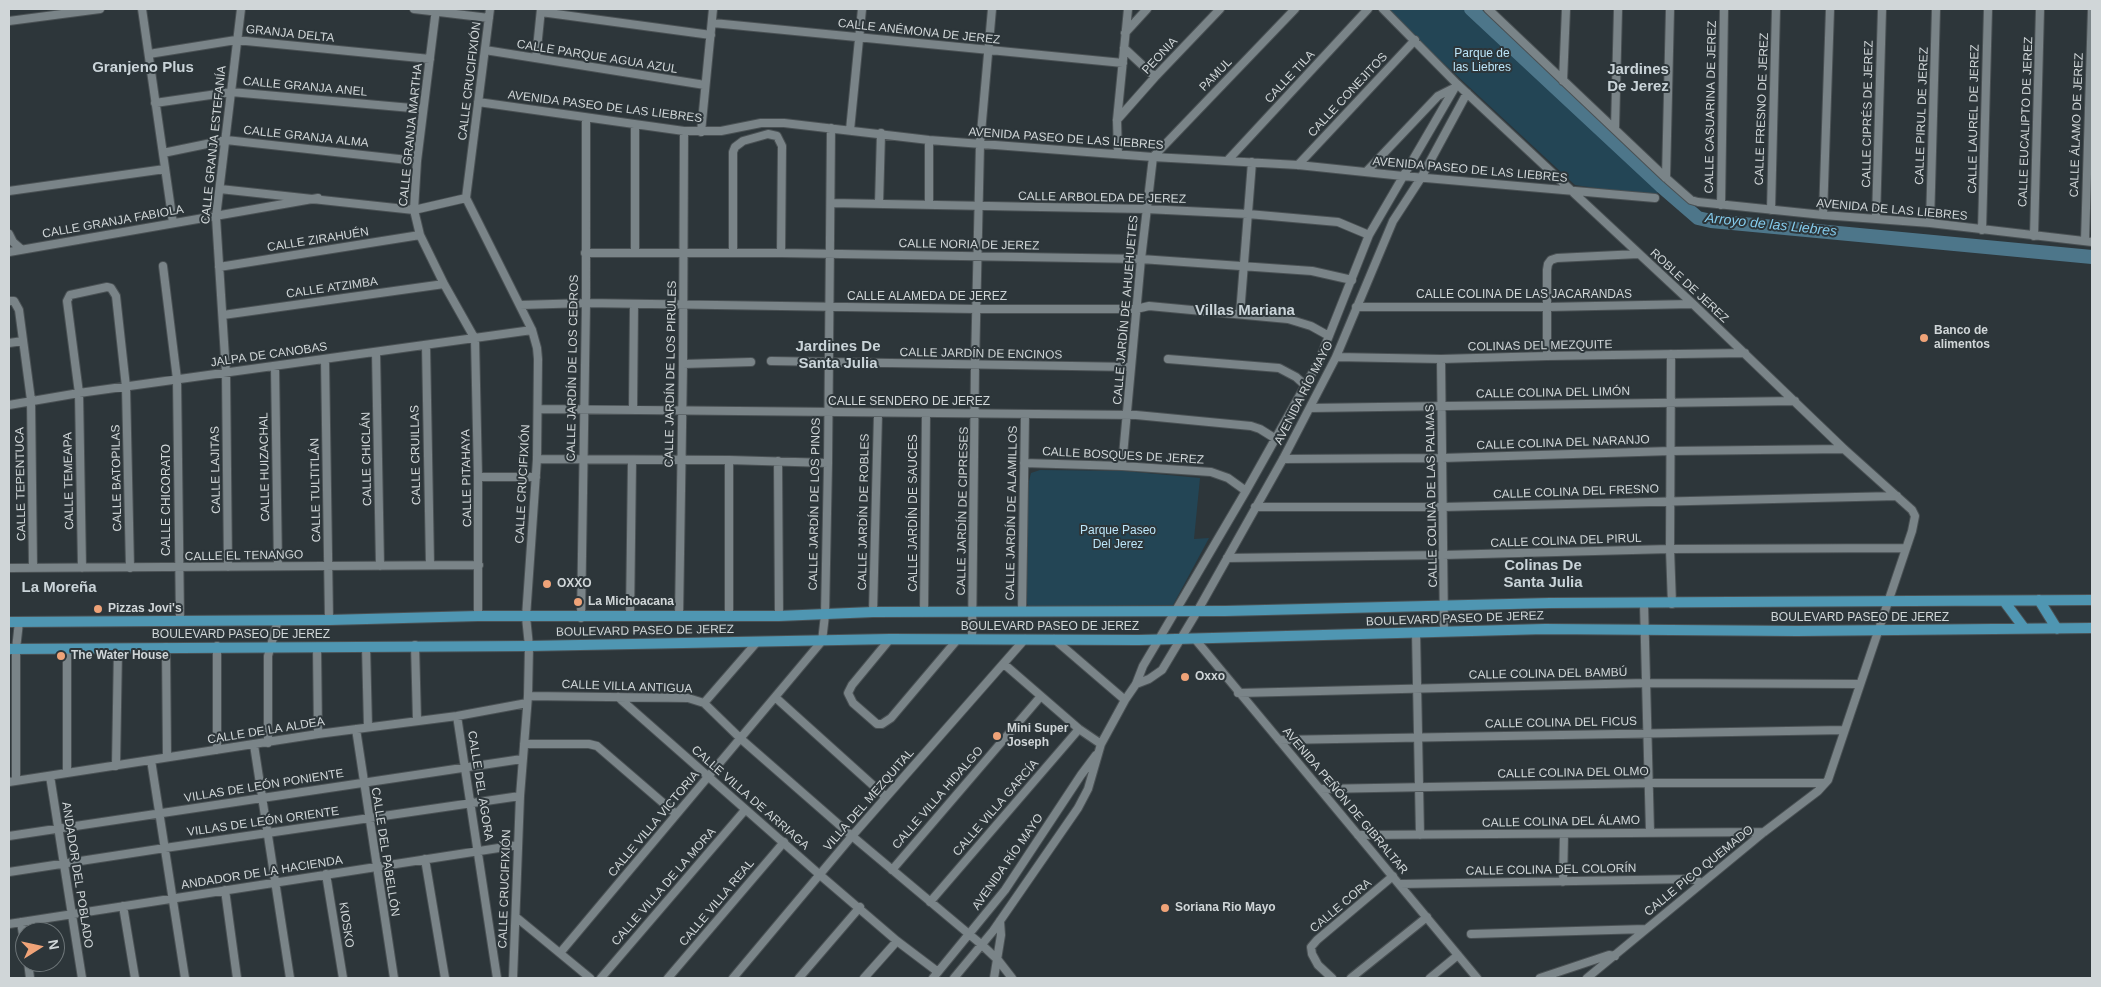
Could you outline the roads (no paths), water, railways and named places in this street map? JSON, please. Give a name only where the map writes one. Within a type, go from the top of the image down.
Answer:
[{"type":"main road","points":[[2039,600],[2057,628]]},
{"type":"main road","name":"BOULEVARD PASEO DE JEREZ","points":[[14,622],[329,620],[478,616],[582,618],[728,617],[873,612],[2092,600]]},
{"type":"main road","points":[[2004,601],[2024,628]]},
{"type":"main road","name":"BOULEVARD PASEO DE JEREZ","points":[[12,649],[218,646],[529,646],[890,639],[1181,639],[1416,632],[1645,629],[1878,630],[2092,628]]},
{"type":"street","points":[[9,21],[100,9]]},
{"type":"street","points":[[142,9],[173,223]]},
{"type":"street","name":"CALLE GRANJA ESTEFANÍA","points":[[226,373],[216,217],[241,9]]},
{"type":"street","points":[[414,9],[436,10],[489,18]]},
{"type":"street","name":"CALLE CRUCIFIXIÓN","points":[[490,9],[466,198],[520,305],[538,348],[537,459],[526,617],[529,646],[528,699],[520,796],[513,978]]},
{"type":"street","points":[[701,132],[713,9]]},
{"type":"street","points":[[850,130],[862,9]]},
{"type":"street","name":"CALLE JARDÍN DE CIPRESES","points":[[972,640],[978,207],[980,144],[992,9]]},
{"type":"street","points":[[1118,154],[1117,120],[1128,9]]},
{"type":"street","points":[[1125,33],[1147,9]]},
{"type":"street","name":"PEONIA","points":[[1117,120],[1220,9]]},
{"type":"street","name":"PAMUL","points":[[1153,157],[1295,9]]},
{"type":"street","name":"CALLE TILA","points":[[1228,160],[1368,9]]},
{"type":"street","name":"ROBLE DE JEREZ","points":[[1382,9],[1415,40],[1455,86],[1467,93],[1693,304],[1844,449],[1912,510],[1915,522],[1859,684],[1831,773],[1825,782]]},
{"type":"street","points":[[1488,9],[1666,178]]},
{"type":"street","points":[[1563,81],[1566,9]]},
{"type":"street","points":[[1615,129],[1618,9]]},
{"type":"street","points":[[1666,178],[1670,9]]},
{"type":"street","name":"CALLE CASUARINA DE JEREZ","points":[[1721,205],[1724,9]]},
{"type":"street","name":"CALLE FRESNO DE JEREZ","points":[[1771,210],[1776,9]]},
{"type":"street","points":[[1823,215],[1830,9]]},
{"type":"street","name":"CALLE CIPRÉS DE JEREZ","points":[[1876,219],[1882,9]]},
{"type":"street","name":"CALLE PIRUL DE JEREZ","points":[[1930,223],[1936,9]]},
{"type":"street","name":"CALLE LAUREL DE JEREZ","points":[[1982,230],[1988,9]]},
{"type":"street","name":"CALLE EUCALIPTO DE JEREZ","points":[[2034,236],[2040,9]]},
{"type":"street","name":"CALLE ÁLAMO DE JEREZ","points":[[2088,242],[2092,9]]},
{"type":"street","name":"CALLE GRANJA MARTHA","points":[[436,10],[417,161],[414,210],[420,235],[444,284],[475,339]]},
{"type":"street","points":[[536,58],[541,10],[711,35]]},
{"type":"street","name":"CALLE ANÉMONA DE JEREZ","points":[[713,23],[1123,63]]},
{"type":"street","name":"GRANJA DELTA","points":[[149,54],[236,40],[430,59]]},
{"type":"street","name":"CALLE CONEJITOS","points":[[1298,164],[1415,40]]},
{"type":"street","points":[[1124,48],[1155,77]]},
{"type":"street","name":"CALLE PARQUE AGUA AZUL","points":[[486,50],[705,86]]},
{"type":"street","points":[[1366,172],[1438,96],[1455,86]]},
{"type":"street","name":"AVENIDA RÍO MAYO","points":[[954,978],[1000,921],[1078,808],[1092,777],[1100,744],[1136,684],[1143,666],[1306,386],[1330,336],[1369,235],[1455,86]]},
{"type":"street","name":"CALLE GRANJA ANEL","points":[[155,103],[231,92],[423,109]]},
{"type":"street","name":"AVENIDA RÍO MAYO","points":[[1136,684],[1149,679],[1162,670],[1283,459],[1336,357],[1394,220],[1421,178],[1467,93]]},
{"type":"street","name":"AVENIDA PASEO DE LAS LIEBRES","points":[[478,102],[684,131],[721,131],[773,122],[882,133],[929,140],[1153,157],[1298,164],[1421,178],[1654,198]]},
{"type":"street","name":"CALLE JARDÍN DE LOS CEDROS","points":[[582,618],[586,118]]},
{"type":"street","points":[[635,125],[635,253]]},
{"type":"street","name":"CALLE JARDÍN DE LOS PINOS","points":[[822,641],[825,615],[828,462],[831,128]]},
{"type":"street","name":"CALLE JARDÍN DE LOS PIRULES","points":[[679,617],[684,131]]},
{"type":"street","points":[[879,204],[882,133]]},
{"type":"street","points":[[733,253],[733,152],[735,147],[742,141],[768,134],[777,136],[782,146],[781,253]]},
{"type":"street","name":"CALLE GRANJA ALMA","points":[[163,153],[226,140],[417,161]]},
{"type":"street","points":[[929,140],[929,205]]},
{"type":"street","name":"CALLE JARDÍN DE AHUEHUETES","points":[[1122,466],[1146,209],[1153,157]]},
{"type":"street","points":[[1240,314],[1252,162]]},
{"type":"street","points":[[9,190],[165,169]]},
{"type":"street","name":"AVENIDA DE LAS LIEBRES","points":[[1666,178],[1691,200],[1705,204],[1930,223],[2088,242]]},
{"type":"street","name":"CALLE GRANJA FABIOLA","points":[[220,189],[318,198],[414,210],[466,198]]},
{"type":"street","name":"CALLE GRANJA FABIOLA","points":[[9,252],[318,198]]},
{"type":"street","name":"CALLE ARBOLEDA DE JEREZ","points":[[831,203],[1146,209],[1248,214],[1326,220],[1350,226],[1369,235]]},
{"type":"street","points":[[9,234],[13,242],[21,249]]},
{"type":"street","name":"CALLE ZIRAHUÉN","points":[[219,267],[420,235]]},
{"type":"street","name":"CALLE NORIA DE JEREZ","points":[[585,253],[781,253],[1141,259],[1312,271],[1352,280]]},
{"type":"street","points":[[1547,356],[1547,270],[1551,260],[1557,258],[1638,254]]},
{"type":"street","name":"CALLE CHICORATO","points":[[163,266],[178,379],[180,620]]},
{"type":"street","name":"CALLE ATZIMBA","points":[[223,315],[444,284]]},
{"type":"street","name":"CALLE BATOPILAS","points":[[79,393],[68,298],[76,293],[107,287],[111,288],[116,296],[126,387],[130,568]]},
{"type":"street","name":"CALLE TEPENTUCA","points":[[9,301],[18,304],[31,400],[33,568]]},
{"type":"street","name":"CALLE ALAMEDA DE JEREZ","points":[[520,305],[586,303],[976,309],[1136,309],[1149,306],[1240,314],[1299,322],[1330,336]]},
{"type":"street","points":[[633,410],[634,304]]},
{"type":"street","name":"CALLE COLINA DE LAS JACARANDAS","points":[[1356,307],[1547,307],[1693,304]]},
{"type":"street","name":"JALPA DE CANOBAS","points":[[9,405],[79,393],[532,330]]},
{"type":"street","name":"CALLE PITAHAYA","points":[[475,339],[479,565],[478,616]]},
{"type":"street","points":[[9,343],[23,342]]},
{"type":"street","name":"CALLE CRUILLAS","points":[[426,345],[430,565]]},
{"type":"street","name":"CALLE CHICLÁN","points":[[376,352],[380,566]]},
{"type":"street","points":[[1671,354],[1670,549],[1672,604]]},
{"type":"street","name":"COLINAS DEL MEZQUITE","points":[[1336,357],[1441,360],[1547,356],[1745,354]]},
{"type":"street","name":"CALLE TULTITLÁN","points":[[325,359],[329,620]]},
{"type":"street","points":[[1168,360],[1279,368],[1292,374],[1306,386]]},
{"type":"street","name":"CALLE COLINA DE LAS PALMAS","points":[[1441,360],[1444,632]]},
{"type":"street","points":[[683,364],[751,362]]},
{"type":"street","name":"CALLE JARDÍN DE ENCINOS","points":[[770,362],[1131,367]]},
{"type":"street","name":"CALLE HUIZACHAL","points":[[275,367],[278,566]]},
{"type":"street","name":"CALLE LAJITAS","points":[[226,373],[228,567]]},
{"type":"street","name":"CALLE TEMEAPA","points":[[79,393],[82,568]]},
{"type":"street","name":"CALLE COLINA DEL LIMÓN","points":[[1310,408],[1795,401]]},
{"type":"street","name":"CALLE SENDERO DE JEREZ","points":[[538,409],[878,414],[1127,415],[1251,426],[1276,439]]},
{"type":"street","name":"CALLE JARDÍN DE ROBLES","points":[[873,612],[878,414]]},
{"type":"street","name":"CALLE JARDÍN DE SAUCES","points":[[924,612],[926,414]]},
{"type":"street","name":"CALLE JARDÍN DE ALAMILLOS","points":[[1022,611],[1025,415]]},
{"type":"street","name":"CALLE COLINA DEL NARANJO","points":[[1283,459],[1442,458],[1671,451],[1844,449]]},
{"type":"street","points":[[537,459],[828,462]]},
{"type":"street","points":[[728,617],[729,460]]},
{"type":"street","points":[[630,617],[632,461]]},
{"type":"street","points":[[778,461],[779,616]]},
{"type":"street","name":"CALLE BOSQUES DE JEREZ","points":[[1024,463],[1122,466],[1211,472],[1228,478],[1246,491]]},
{"type":"street","points":[[478,477],[536,477]]},
{"type":"street","name":"CALLE COLINA DEL FRESNO","points":[[1256,507],[1443,507],[1896,496]]},
{"type":"street","name":"CALLE COLINA DEL PIRUL","points":[[1227,558],[1670,549],[1906,548]]},
{"type":"street","name":"CALLE EL TENANGO","points":[[9,568],[479,565]]},
{"type":"street","points":[[1644,604],[1650,832]]},
{"type":"street","points":[[268,743],[268,666],[270,646],[278,620]]},
{"type":"street","points":[[12,781],[12,649],[14,622]]},
{"type":"street","points":[[1416,632],[1420,835]]},
{"type":"street","name":"AVENIDA PEÑÓN DE GIBRALTAR","points":[[1195,638],[1477,978]]},
{"type":"street","points":[[890,639],[852,685],[848,693],[853,703],[877,724],[882,724],[891,718],[957,640]]},
{"type":"street","name":"VILLA DEL MEZQUITAL","points":[[733,978],[852,836],[1026,639]]},
{"type":"street","points":[[1054,639],[1125,700]]},
{"type":"street","name":"CALLE VILLA VICTORIA","points":[[560,952],[822,641]]},
{"type":"street","name":"CALLE VILLA ANTIGUA","points":[[528,699],[688,698],[704,703],[757,642]]},
{"type":"street","points":[[415,645],[417,720]]},
{"type":"street","points":[[217,750],[218,646]]},
{"type":"street","points":[[366,646],[368,727]]},
{"type":"street","points":[[166,647],[167,757]]},
{"type":"street","points":[[317,647],[318,734]]},
{"type":"street","points":[[116,766],[118,648]]},
{"type":"street","points":[[67,649],[67,773]]},
{"type":"street","points":[[1004,664],[1079,729],[1100,744]]},
{"type":"street","name":"CALLE COLINA DEL BAMBÚ","points":[[1238,692],[1646,683],[1859,684]]},
{"type":"street","name":"CALLE VILLA HIDALGO","points":[[892,870],[1041,696]]},
{"type":"street","points":[[775,697],[886,797]]},
{"type":"street","name":"CALLE VILLA DE ARRIAGA","points":[[618,698],[936,975]]},
{"type":"street","name":"CALLE DE LA ALDEA","points":[[12,781],[318,734],[457,716],[528,699]]},
{"type":"street","points":[[704,703],[741,739],[852,836],[982,945],[998,960],[1012,978]]},
{"type":"street","name":"CALLE DEL AGORA","points":[[457,716],[479,850],[497,978]]},
{"type":"street","name":"CALLE DEL PABELLÓN","points":[[356,729],[368,818],[394,978]]},
{"type":"street","name":"CALLE VILLA GARCÍA","points":[[930,902],[1079,729]]},
{"type":"street","name":"CALLE COLINA DEL FICUS","points":[[1278,740],[1844,730]]},
{"type":"street","points":[[524,744],[589,744],[597,746],[676,814]]},
{"type":"street","points":[[254,745],[290,978]]},
{"type":"street","name":"AVENIDA RÍO MAYO","points":[[936,975],[970,936],[1005,890],[1096,755]]},
{"type":"street","name":"VILLAS DE LEÓN PONIENTE","points":[[9,836],[522,759]]},
{"type":"street","points":[[152,760],[158,814],[185,978]]},
{"type":"street","name":"ANDADOR DEL POBLADO","points":[[50,776],[82,978]]},
{"type":"street","name":"CALLE COLINA DEL OLMO","points":[[1320,789],[1419,786],[1825,782]]},
{"type":"street","name":"CALLE PICO QUEMADO","points":[[1587,978],[1764,832],[1818,791],[1825,782]]},
{"type":"street","name":"VILLAS DE LEÓN ORIENTE","points":[[9,872],[520,796]]},
{"type":"street","name":"CALLE VILLA DE LA MORA","points":[[600,978],[745,810]]},
{"type":"street","name":"CALLE COLINA DEL ÁLAMO","points":[[1358,835],[1764,832]]},
{"type":"street","points":[[1563,882],[1564,834]]},
{"type":"street","name":"CALLE VILLA REAL","points":[[668,978],[784,842]]},
{"type":"street","name":"ANDADOR DE LA HACIENDA","points":[[21,922],[518,845]]},
{"type":"street","points":[[425,859],[445,978]]},
{"type":"street","name":"KIOSKO","points":[[326,874],[343,978]]},
{"type":"street","name":"CALLE CORA","points":[[1332,978],[1318,965],[1312,954],[1311,947],[1393,876]]},
{"type":"street","name":"CALLE COLINA DEL COLORÍN","points":[[1400,884],[1691,879],[1698,880],[1701,884]]},
{"type":"street","points":[[224,890],[237,978]]},
{"type":"street","points":[[123,906],[135,978]]},
{"type":"street","points":[[799,978],[860,907]]},
{"type":"street","points":[[516,917],[590,978]]},
{"type":"street","points":[[1351,978],[1427,917]]},
{"type":"street","points":[[994,978],[1001,935],[1000,921]]},
{"type":"street","points":[[1471,934],[1646,929]]},
{"type":"street","points":[[864,978],[898,940]]},
{"type":"street","points":[[1430,978],[1458,955]]},
{"type":"street","points":[[1540,978],[1608,955],[1615,956]]},
{"type":"waterway","name":"Arroyo de las Liebres","points":[[1471,9],[1661,186],[1698,218],[1711,221],[2092,257]]},
{"type":"place","name":"Banco de alimentos","points":[[1924,338]]},
{"type":"place","name":"OXXO","points":[[547,584]]},
{"type":"place","name":"La Michoacana","points":[[578,602]]},
{"type":"place","name":"Pizzas Jovi's","points":[[98,609]]},
{"type":"place","name":"The Water House","points":[[61,656]]},
{"type":"place","name":"Oxxo","points":[[1185,677]]},
{"type":"place","name":"Mini Super Joseph","points":[[997,736]]},
{"type":"place","name":"Soriana Rio Mayo","points":[[1165,908]]},
{"type":"district","name":"Granjeno Plus","points":[[143,68]]},
{"type":"district","name":"Jardines De Jerez","points":[[1638,78]]},
{"type":"district","name":"Villas Mariana","points":[[1245,311]]},
{"type":"district","name":"Jardines De Santa Julia","points":[[838,356]]},
{"type":"district","name":"Colinas De Santa Julia","points":[[1543,574]]},
{"type":"district","name":"La Moreña","points":[[59,588]]},
{"type":"park label","name":"Parque de las Liebres","points":[[1482,61]]},
{"type":"park label","name":"Parque Paseo Del Jerez","points":[[1118,538]]}]
